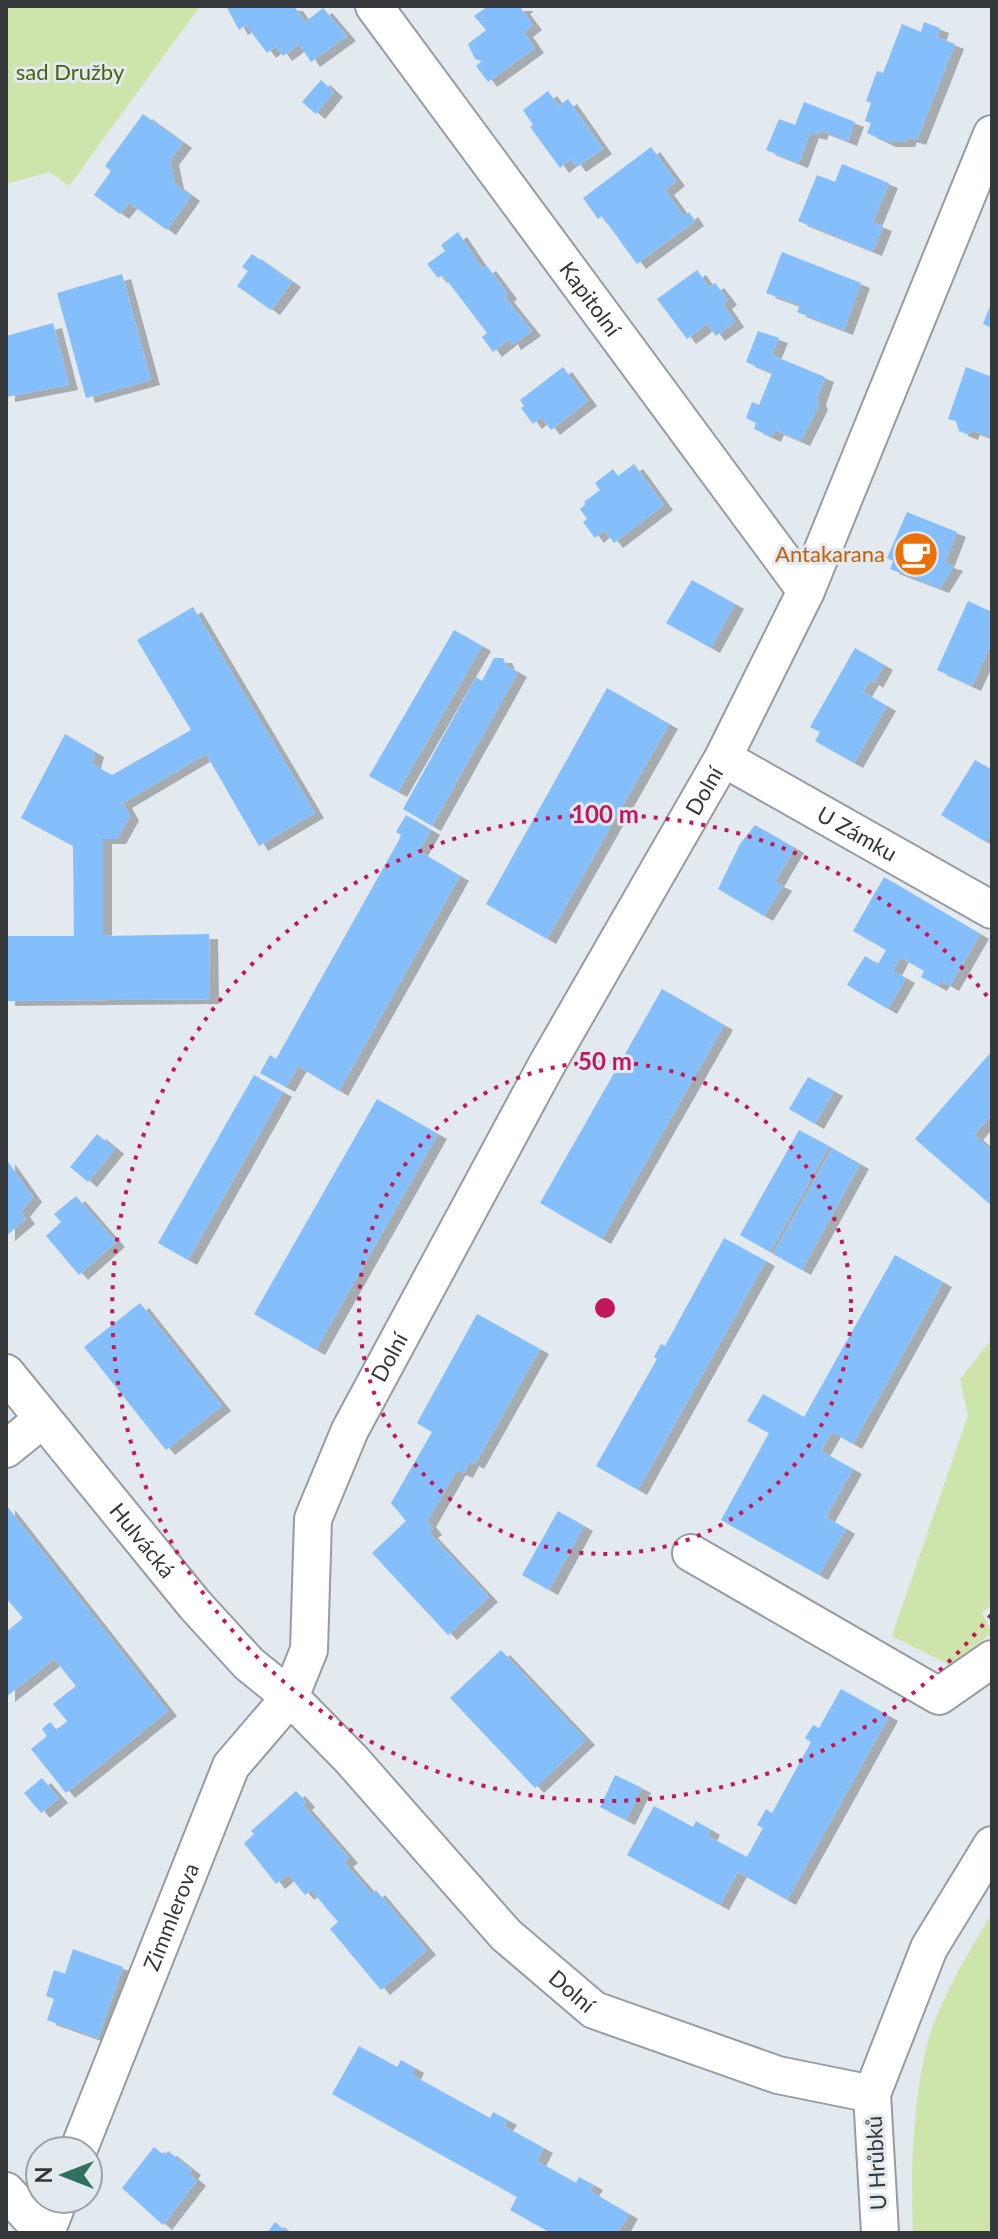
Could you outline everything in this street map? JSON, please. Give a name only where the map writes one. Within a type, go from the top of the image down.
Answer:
[{"type":"street","name":"Kapitolní","points":[[374,6],[806,591]]},
{"type":"street","name":"Dolní","points":[[872,2094],[778,2075],[594,2010],[506,1935],[351,1759],[290,1697],[309,1650],[313,1519],[350,1430],[546,1066],[723,758],[806,591],[992,134]]},
{"type":"street","name":"U Zámku","points":[[723,758],[992,910]]},
{"type":"street","name":"Hulvácká","points":[[6,1373],[213,1625],[249,1664],[290,1697]]},
{"type":"street","points":[[6,1449],[43,1419]]},
{"type":"street","points":[[691,1553],[939,1696],[992,1659]]},
{"type":"street","name":"Zimmlerova","points":[[84,2135],[231,1766],[290,1697]]},
{"type":"street","points":[[872,2094],[929,1948],[992,1845]]},
{"type":"street","name":"U Hrůbků","points":[[872,2094],[880,2233]]},
{"type":"street","points":[[6,2191],[45,2233]]},
{"type":"green space","name":"sad Družby","points":[[6,6],[200,6],[69,186],[50,172],[6,184]]},
{"type":"green space","points":[[992,1339],[992,1605],[982,1612],[992,1633],[950,1665],[892,1636],[968,1415],[960,1379]]},
{"type":"green space","points":[[992,1912],[992,2233],[913,2233],[914,2126],[923,2062],[934,2022]]},
{"type":"building","points":[[226,6],[294,6],[305,22],[323,8],[347,36],[311,62],[299,44],[283,56],[276,46],[267,53],[246,25],[239,30]]},
{"type":"building","points":[[488,6],[525,6],[521,9],[533,25],[524,32],[535,48],[488,82],[476,66],[482,61],[475,59],[468,44],[486,30],[474,16]]},
{"type":"building","points":[[924,22],[940,28],[937,37],[955,44],[917,140],[908,137],[906,142],[887,142],[867,133],[871,123],[865,121],[871,103],[866,101],[877,71],[883,73],[902,24],[921,32]]},
{"type":"building","points":[[321,80],[334,92],[316,114],[302,102]]},
{"type":"building","points":[[548,91],[559,106],[568,99],[603,149],[577,167],[571,159],[560,168],[530,127],[533,125],[523,110]]},
{"type":"building","points":[[804,102],[855,122],[848,141],[820,130],[818,135],[810,133],[799,163],[766,150],[779,119],[795,125]]},
{"type":"building","points":[[143,114],[183,143],[170,160],[175,184],[191,196],[167,230],[129,203],[120,214],[94,195],[111,171],[105,166]]},
{"type":"building","points":[[651,147],[676,181],[665,190],[684,216],[689,212],[695,221],[637,264],[602,216],[598,219],[583,198]]},
{"type":"building","points":[[842,164],[889,183],[873,222],[883,226],[873,251],[798,221],[817,175],[835,182]]},
{"type":"building","points":[[458,232],[483,269],[487,266],[508,294],[505,297],[532,331],[512,345],[509,339],[493,352],[482,337],[487,333],[443,275],[438,278],[427,264],[445,251],[441,245]]},
{"type":"building","points":[[782,252],[861,283],[844,330],[797,312],[800,305],[766,293]]},
{"type":"building","points":[[252,254],[292,282],[271,310],[237,286],[248,271],[242,267]]},
{"type":"building","points":[[697,270],[709,287],[715,283],[728,300],[723,304],[735,322],[716,336],[707,324],[687,339],[657,299]]},
{"type":"building","points":[[122,274],[151,380],[86,398],[57,293]]},
{"type":"building","points":[[992,301],[992,328],[983,324]]},
{"type":"building","points":[[53,323],[69,385],[6,397],[6,336]]},
{"type":"building","points":[[758,331],[779,338],[772,355],[825,377],[817,400],[819,405],[801,441],[775,430],[772,437],[754,429],[756,423],[746,418],[752,402],[759,405],[772,373],[746,362]]},
{"type":"building","points":[[563,367],[588,401],[551,430],[541,417],[533,424],[521,408],[524,406],[520,400]]},
{"type":"building","points":[[966,367],[992,377],[992,438],[971,430],[969,435],[959,431],[956,421],[948,419]]},
{"type":"building","points":[[634,464],[664,505],[614,543],[604,530],[595,538],[583,522],[587,519],[580,509],[600,490],[595,483],[613,469],[618,476]]},
{"type":"building","points":[[907,512],[957,532],[945,563],[954,566],[940,588],[890,569],[893,561],[887,558]]},
{"type":"building","points":[[692,580],[735,604],[711,648],[666,623]]},
{"type":"building","points":[[968,601],[992,612],[992,642],[972,686],[937,670]]},
{"type":"building","points":[[193,607],[315,813],[259,846],[206,754],[123,803],[130,816],[117,839],[103,839],[103,936],[209,934],[210,999],[6,1001],[6,936],[74,936],[73,846],[21,818],[65,734],[95,752],[92,764],[112,775],[191,730],[137,640]]},
{"type":"building","points":[[454,630],[482,646],[398,792],[369,776]]},
{"type":"building","points":[[855,648],[884,665],[874,683],[870,680],[863,692],[887,706],[854,763],[815,741],[820,732],[810,727]]},
{"type":"building","points":[[494,658],[503,658],[506,665],[518,672],[432,826],[403,809],[476,677],[482,681]]},
{"type":"building","points":[[607,688],[669,724],[547,939],[486,904]]},
{"type":"building","points":[[975,760],[992,770],[992,832],[986,842],[941,815]]},
{"type":"building","points":[[406,815],[431,830],[419,851],[460,876],[339,1091],[298,1066],[286,1087],[260,1073],[270,1055],[276,1059],[399,840],[401,835],[396,832]]},
{"type":"building","points":[[755,825],[795,848],[775,882],[783,886],[764,916],[718,889],[740,844]]},
{"type":"building","points":[[884,877],[980,934],[950,986],[941,981],[938,986],[921,977],[924,971],[900,957],[893,971],[906,978],[888,1009],[847,985],[865,956],[878,964],[886,950],[853,931]]},
{"type":"building","points":[[662,989],[724,1025],[602,1239],[540,1203]]},
{"type":"building","points":[[992,1051],[992,1114],[974,1135],[992,1151],[992,1206],[915,1139]]},
{"type":"building","points":[[254,1075],[283,1092],[188,1260],[158,1243]]},
{"type":"building","points":[[808,1077],[834,1091],[815,1124],[789,1109]]},
{"type":"building","points":[[377,1099],[438,1134],[316,1350],[254,1314]]},
{"type":"building","points":[[799,1130],[829,1146],[770,1252],[740,1235]]},
{"type":"building","points":[[97,1134],[115,1149],[88,1182],[70,1167]]},
{"type":"building","points":[[832,1148],[860,1164],[802,1270],[773,1254]]},
{"type":"building","points":[[6,1159],[33,1197],[21,1212],[26,1219],[6,1236]]},
{"type":"building","points":[[76,1196],[116,1242],[79,1275],[46,1236],[61,1222],[54,1214]]},
{"type":"building","points":[[724,1238],[766,1261],[638,1490],[596,1466],[657,1359],[654,1357],[661,1344],[665,1346]]},
{"type":"building","points":[[895,1255],[943,1282],[853,1444],[832,1432],[821,1451],[853,1469],[826,1517],[846,1529],[819,1575],[721,1520],[769,1433],[747,1421],[763,1394],[804,1417]]},
{"type":"building","points":[[140,1303],[222,1406],[166,1450],[84,1347]]},
{"type":"building","points":[[477,1314],[540,1349],[475,1464],[470,1461],[464,1473],[457,1470],[427,1522],[433,1530],[429,1533],[489,1597],[448,1635],[372,1553],[406,1521],[391,1503],[432,1432],[417,1423]]},
{"type":"building","points":[[6,1505],[168,1711],[66,1793],[31,1749],[47,1736],[42,1729],[50,1722],[57,1730],[67,1721],[53,1704],[76,1686],[54,1659],[6,1697],[6,1632],[23,1618],[6,1598]]},
{"type":"building","points":[[558,1511],[584,1526],[549,1590],[522,1575]]},
{"type":"building","points":[[501,1650],[586,1740],[535,1788],[450,1698]]},
{"type":"building","points":[[841,1689],[889,1716],[787,1900],[738,1872],[720,1905],[627,1855],[654,1806],[693,1827],[696,1821],[711,1830],[708,1836],[747,1857],[763,1828],[757,1825],[766,1809],[772,1813],[811,1742],[805,1738],[813,1725],[819,1728]]},
{"type":"building","points":[[615,1775],[642,1788],[626,1820],[600,1807]]},
{"type":"building","points":[[42,1778],[59,1798],[41,1813],[24,1793]]},
{"type":"building","points":[[296,1791],[306,1802],[303,1805],[349,1858],[344,1862],[372,1894],[376,1890],[427,1950],[381,1990],[330,1929],[338,1922],[311,1890],[305,1895],[288,1874],[276,1884],[244,1843],[254,1834],[251,1831]]},
{"type":"building","points":[[73,1949],[123,1967],[98,2038],[47,2020],[54,1999],[46,1996],[54,1970],[65,1974]]},
{"type":"building","points":[[359,2046],[397,2067],[401,2060],[415,2068],[412,2075],[490,2118],[493,2112],[508,2120],[504,2126],[544,2148],[537,2161],[576,2183],[579,2177],[594,2185],[590,2191],[629,2214],[618,2233],[551,2233],[510,2210],[517,2197],[332,2094]]},
{"type":"building","points":[[154,2147],[164,2155],[168,2151],[192,2170],[189,2174],[197,2181],[163,2225],[122,2188]]},
{"type":"building","points":[[275,2222],[288,2233],[267,2233]]},
{"type":"place","name":"Antakarana","points":[[916,554]]}]
